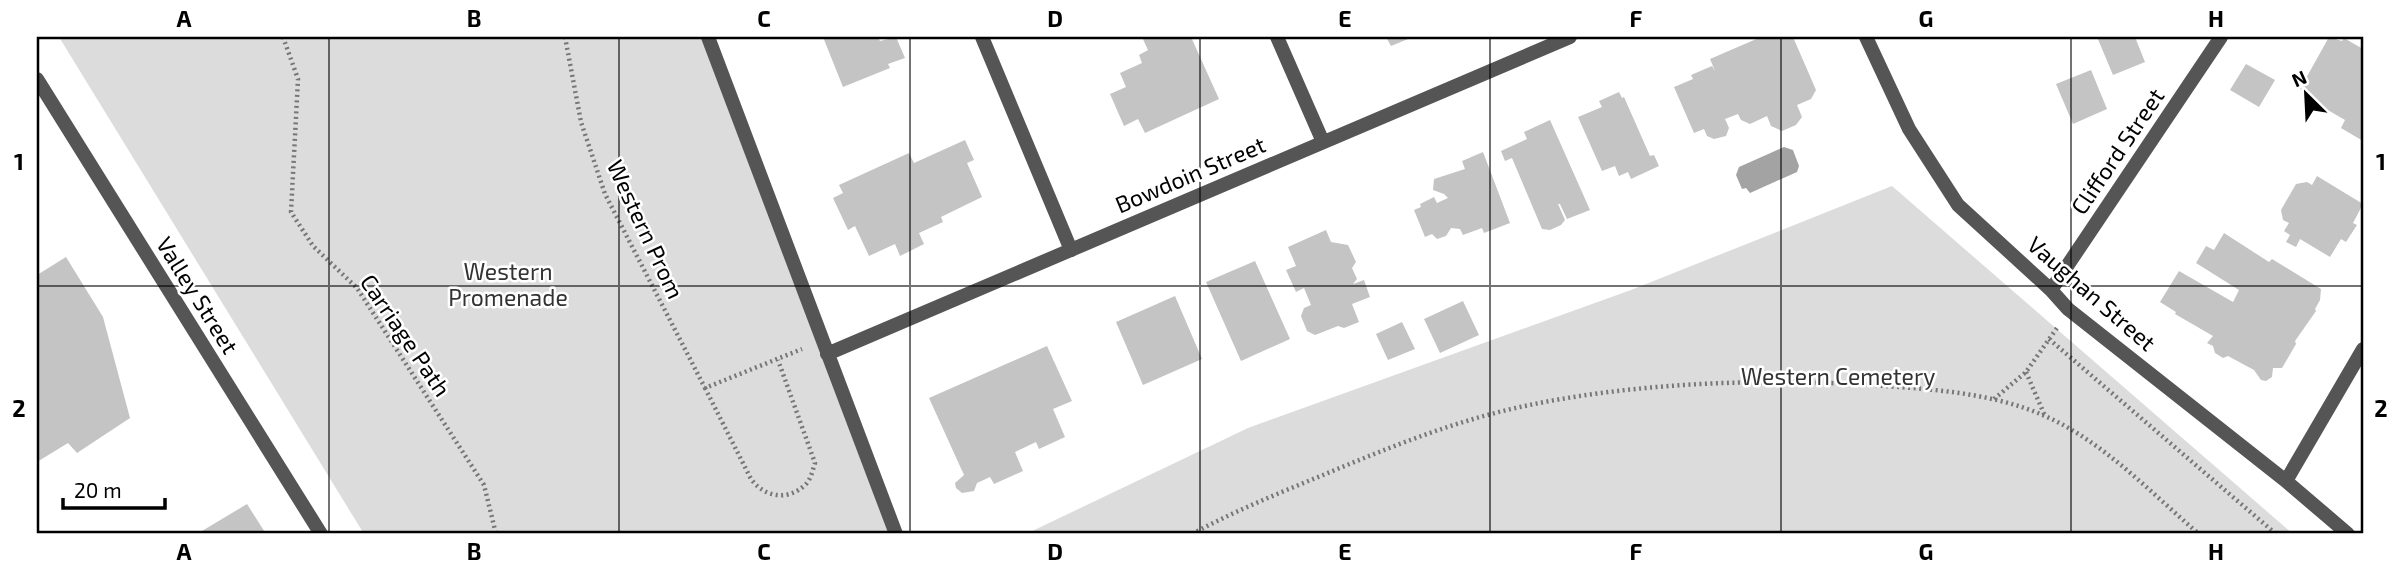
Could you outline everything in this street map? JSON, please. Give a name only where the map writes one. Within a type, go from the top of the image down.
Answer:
[{"type":"street","points":[[708,37],[896,534]]},
{"type":"street","points":[[982,37],[1071,250]]},
{"type":"street","points":[[1277,37],[1323,142]]},
{"type":"street","name":"Vaughan Street","points":[[1866,37],[1909,129],[1958,205],[2051,290],[2068,309],[2286,481],[2348,534]]},
{"type":"street","name":"Clifford Street","points":[[2051,290],[2221,37]]},
{"type":"street","name":"Bowdoin Street","points":[[827,354],[1562,38]]},
{"type":"street","name":"Valley Street","points":[[37,79],[321,534]]},
{"type":"street","points":[[2286,481],[2363,349]]},
{"type":"path","name":"Carriage Path","points":[[283,37],[298,79],[291,212],[313,246],[357,288],[477,473],[484,485],[496,534]]},
{"type":"path","name":"Western Prom","points":[[565,37],[580,122],[605,194],[751,479],[760,490],[770,495],[796,491],[807,483],[815,463],[778,360]]},
{"type":"path","points":[[1994,399],[2026,372],[2068,309]]},
{"type":"path","points":[[2049,339],[2276,534]]},
{"type":"path","points":[[705,388],[822,340]]},
{"type":"path","points":[[2026,372],[2045,416]]},
{"type":"path","points":[[1192,534],[1266,498],[1406,441],[1461,422],[1565,398],[1625,390],[1822,382],[1896,387],[1994,399],[2045,416],[2095,444],[2199,534]]},
{"type":"green space","name":"Western Promenade","points":[[59,37],[708,37],[896,534],[364,534]]},
{"type":"green space","name":"Western Cemetery","points":[[1892,186],[2293,534],[1026,534],[1248,428],[1631,290]]},
{"type":"shaded area","points":[[1784,147],[1793,150],[1799,166],[1797,172],[1750,193],[1746,188],[1742,189],[1736,175],[1739,167]]},
{"type":"building","points":[[823,37],[878,37],[880,41],[896,37],[905,58],[888,64],[890,68],[843,87]]},
{"type":"building","points":[[1142,37],[1191,37],[1219,99],[1145,133],[1138,119],[1124,126],[1110,94],[1126,87],[1120,73],[1142,63],[1139,55],[1148,50]]},
{"type":"building","points":[[1386,37],[1413,37],[1391,46]]},
{"type":"building","points":[[1761,37],[1793,37],[1816,90],[1811,99],[1797,105],[1802,117],[1796,125],[1782,131],[1771,126],[1767,116],[1750,124],[1741,120],[1738,114],[1725,119],[1729,128],[1726,136],[1714,139],[1707,136],[1704,129],[1694,133],[1674,87],[1693,79],[1691,75],[1712,66],[1715,71],[1710,59]]},
{"type":"building","points":[[2097,37],[2135,37],[2145,62],[2113,75]]},
{"type":"building","points":[[2329,37],[2342,41],[2344,38],[2363,49],[2363,141],[2341,128],[2345,120],[2307,98],[2309,94],[2300,89]]},
{"type":"building","points":[[2246,64],[2275,80],[2259,107],[2230,90]]},
{"type":"building","points":[[2091,70],[2107,109],[2073,124],[2056,84]]},
{"type":"building","points":[[1619,92],[1622,98],[1624,97],[1650,156],[1654,155],[1659,166],[1631,179],[1628,172],[1619,176],[1615,166],[1602,171],[1578,117],[1602,107],[1599,101]]},
{"type":"building","points":[[1550,120],[1590,210],[1567,219],[1558,204],[1565,220],[1550,230],[1542,229],[1512,158],[1505,161],[1501,151],[1527,139],[1524,132]]},
{"type":"building","points":[[965,140],[974,160],[967,163],[982,197],[941,217],[943,222],[919,233],[924,244],[900,256],[895,244],[869,256],[855,226],[848,230],[833,198],[843,193],[839,185],[909,153],[914,163]]},
{"type":"building","points":[[1483,152],[1510,223],[1484,233],[1482,228],[1463,235],[1460,229],[1451,228],[1446,236],[1437,239],[1432,234],[1425,237],[1414,210],[1434,197],[1437,203],[1448,198],[1433,190],[1434,179],[1465,169],[1462,161]]},
{"type":"building","points":[[2317,176],[2363,204],[2353,223],[2357,225],[2346,242],[2341,239],[2330,257],[2300,239],[2296,247],[2286,242],[2290,235],[2284,231],[2289,223],[2283,220],[2281,210],[2296,184],[2307,182],[2312,185]]},
{"type":"building","points":[[1326,230],[1331,242],[1348,245],[1356,262],[1352,268],[1357,279],[1353,284],[1364,280],[1370,297],[1352,304],[1359,322],[1344,328],[1338,326],[1315,335],[1307,331],[1301,316],[1304,308],[1311,305],[1304,288],[1296,292],[1286,270],[1296,266],[1288,247]]},
{"type":"building","points":[[2224,233],[2269,262],[2272,259],[2321,289],[2316,311],[2295,341],[2296,344],[2282,368],[2273,368],[2272,377],[2266,381],[2261,380],[2254,370],[2228,356],[2223,358],[2215,353],[2213,346],[2207,343],[2213,336],[2160,302],[2179,271],[2233,302],[2239,290],[2196,263],[2206,246],[2214,250]]},
{"type":"building","points":[[66,257],[103,317],[130,418],[77,453],[68,443],[37,462],[37,275]]},
{"type":"building","points":[[1255,261],[1290,339],[1241,361],[1206,282]]},
{"type":"building","points":[[1175,296],[1202,359],[1143,385],[1116,322]]},
{"type":"building","points":[[1463,301],[1479,335],[1440,353],[1424,319]]},
{"type":"building","points":[[1402,322],[1415,349],[1388,360],[1376,334]]},
{"type":"building","points":[[1047,346],[1072,401],[1053,409],[1065,437],[1039,449],[1036,442],[1015,452],[1023,471],[994,484],[990,477],[977,483],[974,491],[962,493],[955,483],[964,475],[929,398]]},
{"type":"building","points":[[247,504],[266,534],[197,534]]}]
